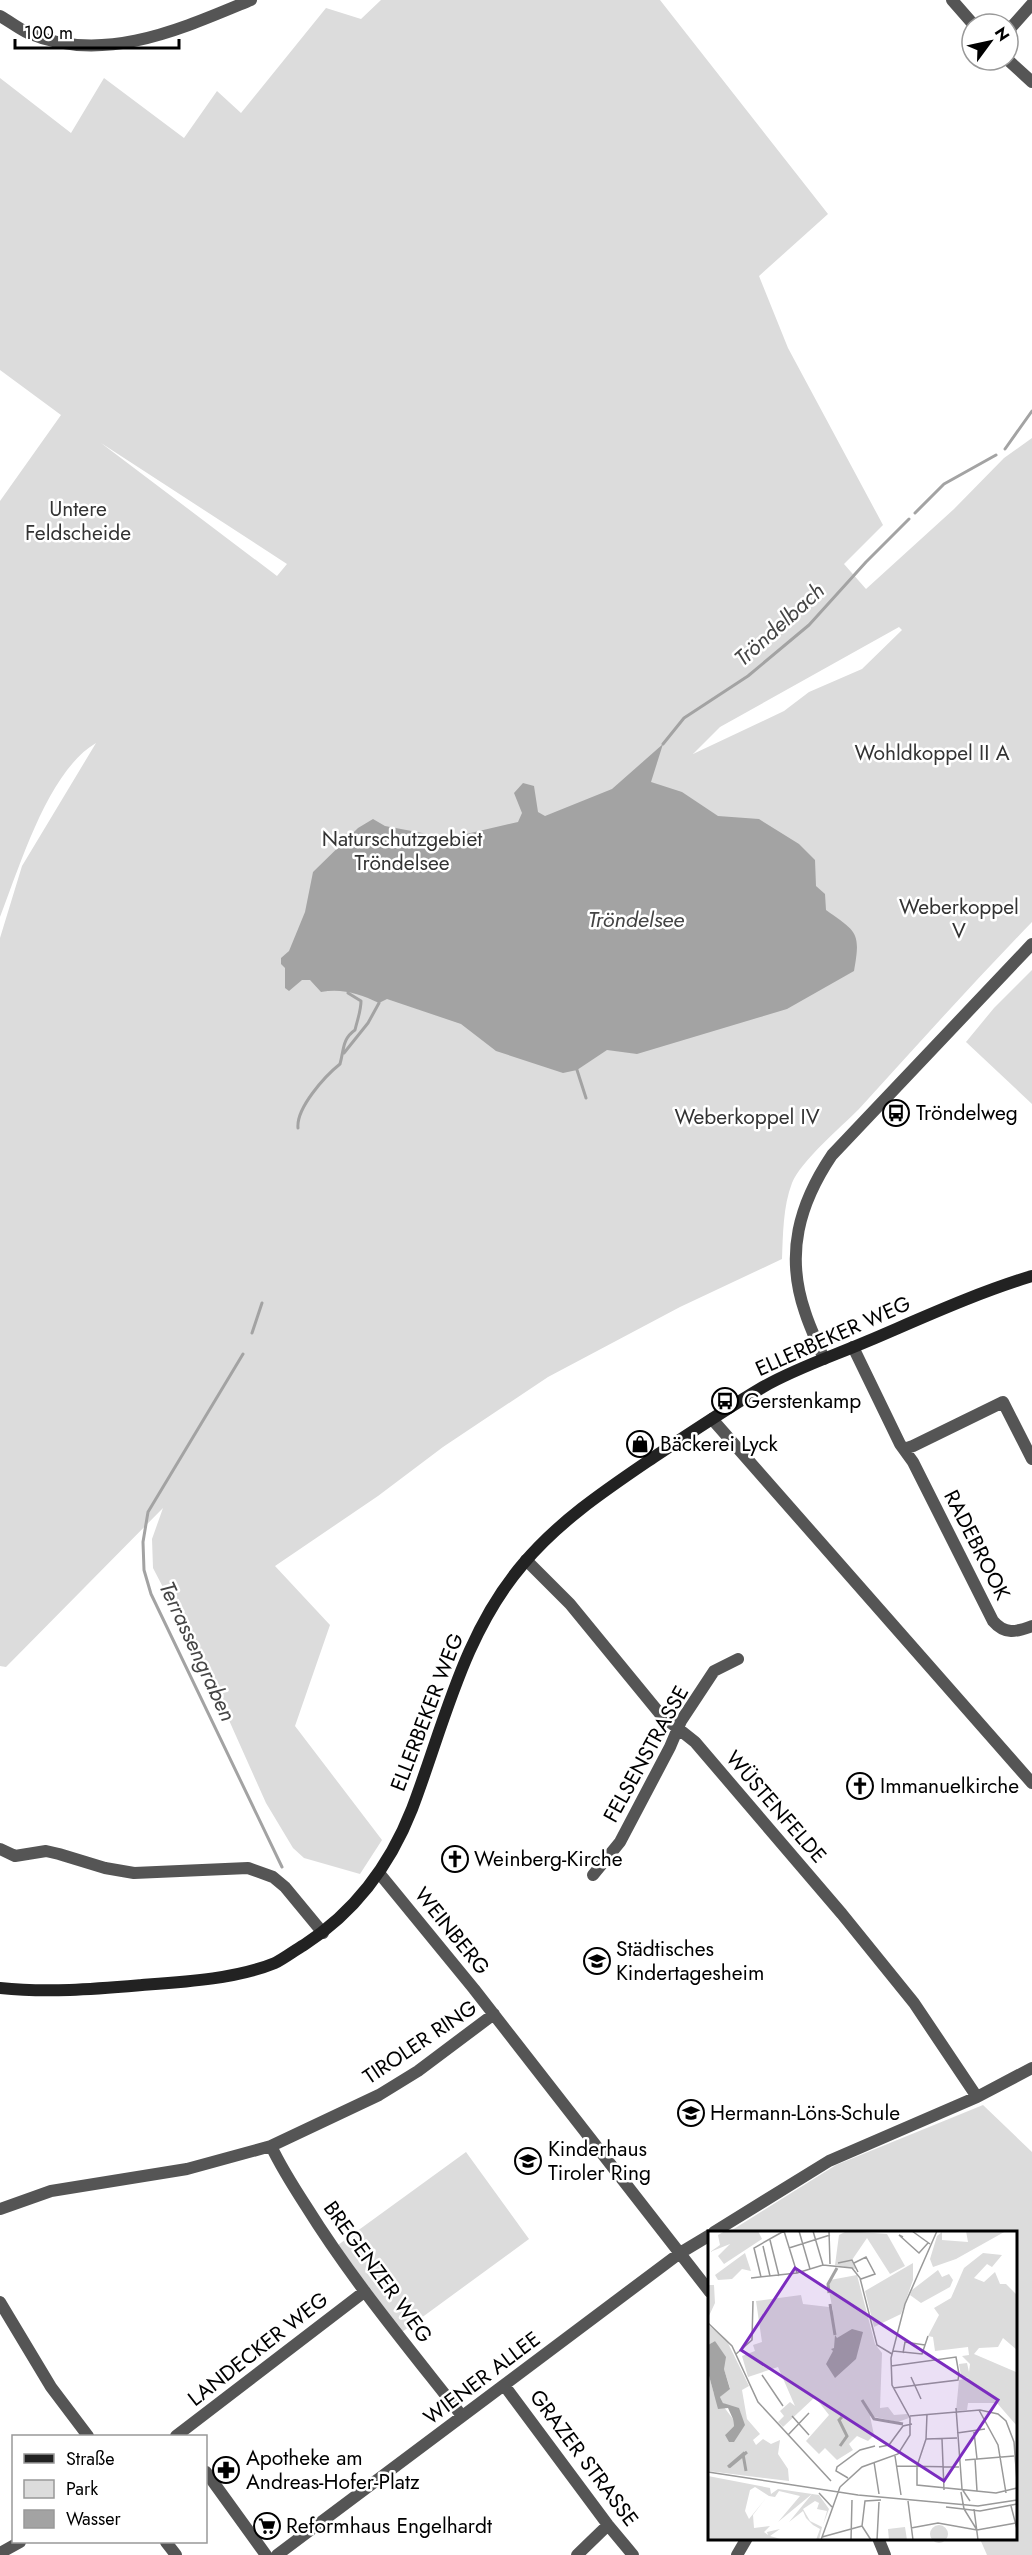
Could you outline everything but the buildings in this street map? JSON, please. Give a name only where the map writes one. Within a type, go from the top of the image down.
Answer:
[{"type":"street","points":[[0,16],[28,33],[64,43],[109,45],[145,39],[189,26],[251,0]]},
{"type":"street","points":[[952,0],[962,12]]},
{"type":"street","points":[[1020,18],[1032,4]]},
{"type":"street","points":[[1020,71],[1032,82]]},
{"type":"street","points":[[824,1359],[805,1314],[796,1271],[796,1245],[800,1222],[806,1201],[818,1177],[832,1155],[1032,944]]},
{"type":"street","name":"ELLERBEKER WEG","points":[[0,1988],[28,1991],[78,1991],[212,1979],[276,1963],[323,1933],[357,1901],[393,1851],[411,1811],[459,1672],[474,1640],[487,1615],[526,1560],[547,1537],[578,1510],[712,1419],[779,1379],[998,1286],[1032,1276]]},
{"type":"street","name":"RADEBROOK","points":[[852,1347],[993,1621],[999,1629],[1007,1632],[1032,1626]]},
{"type":"street","points":[[904,1449],[1003,1402],[1032,1459]]},
{"type":"street","points":[[712,1419],[1032,1783]]},
{"type":"street","name":"WÜSTENFELDE","points":[[526,1560],[570,1605],[661,1715],[695,1742],[878,1957],[914,2003],[977,2097]]},
{"type":"street","name":"FELSENSTRASSE","points":[[593,1875],[620,1842],[681,1721],[714,1671],[738,1659]]},
{"type":"street","points":[[0,1849],[15,1856],[52,1852],[105,1868],[134,1873],[248,1868],[273,1877],[285,1887],[323,1933]]},
{"type":"street","name":"WEINBERG","points":[[379,1873],[494,2014]]},
{"type":"street","name":"TIROLER RING","points":[[0,2209],[51,2191],[187,2169],[271,2146],[379,2095],[418,2071],[494,2014],[708,2289]]},
{"type":"street","name":"WIENER ALLEE","points":[[717,2231],[829,2161],[977,2097],[1032,2068]]},
{"type":"street","name":"BREGENZER WEG","points":[[271,2146],[325,2238],[364,2292],[462,2416]]},
{"type":"street","name":"WIENER ALLEE","points":[[277,2555],[680,2253],[708,2237]]},
{"type":"street","name":"LANDECKER WEG","points":[[179,2435],[364,2292]]},
{"type":"street","points":[[0,2302],[51,2387],[87,2435]]},
{"type":"street","name":"GRAZER STRASSE","points":[[504,2385],[633,2555]]},
{"type":"street","points":[[207,2473],[266,2555]]},
{"type":"street","points":[[577,2555],[608,2525]]},
{"type":"street","points":[[737,2555],[746,2540]]},
{"type":"street","points":[[879,2540],[885,2555]]},
{"type":"street","points":[[0,2553],[17,2543]]},
{"type":"green space","points":[[381,0],[660,0],[828,214],[759,276],[788,348],[883,525],[844,564],[866,589],[954,509],[1004,458],[1032,438],[1032,922],[797,1174],[787,1201],[782,1259],[680,1307],[548,1377],[443,1447],[378,1496],[275,1566],[330,1625],[295,1726],[382,1840],[360,1874],[304,1858],[293,1848],[266,1803],[211,1680],[153,1568],[152,1539],[163,1508],[6,1667],[0,1666],[0,938],[22,866],[96,743],[79,756],[50,797],[27,847],[0,917],[0,501],[61,415],[0,370],[0,78],[71,133],[104,78],[184,138],[217,91],[241,113],[326,8],[361,19]],"holes":[[[101,443],[287,564],[277,576]],[[899,627],[902,630],[862,669],[809,692],[784,711],[693,754],[720,727]]]},
{"type":"green space","points":[[1032,970],[1032,1104],[966,1042],[994,1008]]},
{"type":"green space","points":[[983,2105],[1032,2152],[1032,2555],[987,2555],[980,2540],[1017,2540],[1017,2231],[731,2231],[836,2165]]},
{"type":"green space","points":[[466,2152],[529,2239],[402,2332],[338,2245]]},
{"type":"water","name":"Tröndelsee","points":[[663,744],[651,782],[682,792],[718,816],[759,819],[799,844],[815,860],[816,886],[825,894],[826,910],[844,923],[854,934],[857,948],[854,971],[787,1009],[637,1054],[607,1050],[577,1070],[563,1073],[496,1051],[461,1024],[387,999],[379,1003],[351,993],[321,992],[310,980],[302,980],[289,991],[285,988],[285,968],[281,964],[281,958],[289,951],[305,912],[313,872],[358,828],[373,819],[385,826],[449,838],[518,822],[522,813],[514,793],[523,783],[534,786],[538,812],[545,816],[612,789]]},
{"type":"waterway","name":"Tröndelbach","points":[[1005,449],[1032,411]]},
{"type":"waterway","name":"Tröndelbach","points":[[915,513],[944,484],[996,455]]},
{"type":"waterway","name":"Tröndelbach","points":[[663,744],[684,718],[748,676],[809,625],[909,519]]},
{"type":"waterway","name":"Terrassengraben","points":[[298,1128],[306,1102],[340,1064],[344,1045],[355,1030],[361,1001],[348,993]]},
{"type":"waterway","points":[[344,1053],[368,1023],[379,1003]]},
{"type":"waterway","points":[[577,1070],[586,1098]]},
{"type":"waterway","name":"Terrassengraben","points":[[252,1333],[262,1303]]},
{"type":"waterway","name":"Terrassengraben","points":[[243,1354],[148,1512],[143,1542],[144,1570],[151,1594],[282,1867]]},
{"type":"place","name":"Tröndelweg","points":[[896,1113]]},
{"type":"place","name":"Gerstenkamp","points":[[725,1401]]},
{"type":"place","name":"Bäckerei Lyck","points":[[640,1444]]},
{"type":"place","name":"Immanuelkirche","points":[[860,1786]]},
{"type":"place","name":"Weinberg-Kirche","points":[[455,1859]]},
{"type":"place","name":"Städtisches Kindertagesheim","points":[[597,1961]]},
{"type":"place","name":"Hermann-Löns-Schule","points":[[691,2113]]},
{"type":"place","name":"Kinderhaus Tiroler Ring","points":[[528,2161]]},
{"type":"place","name":"Apotheke am Andreas-Hofer-Platz","points":[[226,2470]]},
{"type":"place","name":"Reformhaus Engelhardt","points":[[267,2526]]},
{"type":"park label","name":"Untere Feldscheide","points":[[78,521]]},
{"type":"park label","name":"Wohldkoppel II A","points":[[932,753]]},
{"type":"park label","name":"Naturschutzgebiet Tröndelsee","points":[[402,851]]},
{"type":"park label","name":"Weberkoppel V","points":[[959,919]]},
{"type":"park label","name":"Weberkoppel IV","points":[[747,1117]]}]
